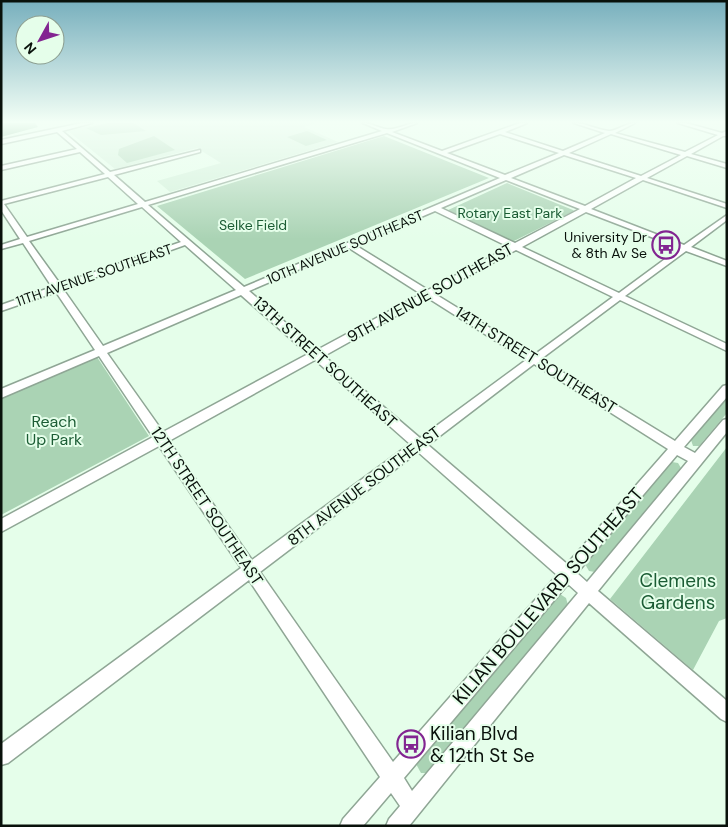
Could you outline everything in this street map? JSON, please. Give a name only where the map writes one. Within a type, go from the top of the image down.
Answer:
[{"type":"street","points":[[1,168],[29,162]]},
{"type":"street","name":"13TH STREET SOUTHEAST","points":[[94,162],[727,713]]},
{"type":"street","points":[[1,204],[157,162]]},
{"type":"street","points":[[1,247],[287,162]]},
{"type":"street","points":[[464,162],[727,264]]},
{"type":"street","name":"10TH AVENUE SOUTHEAST","points":[[1,394],[544,162]]},
{"type":"street","points":[[590,162],[727,206]]},
{"type":"street","name":"9TH AVENUE SOUTHEAST","points":[[1,526],[671,162]]},
{"type":"street","points":[[712,162],[727,166]]},
{"type":"street","name":"12TH STREET SOUTHEAST","points":[[1,204],[412,807]]},
{"type":"street","points":[[435,208],[727,348]]},
{"type":"street","name":"8TH AVENUE SOUTHEAST","points":[[1,756],[419,446],[533,358],[727,217]]},
{"type":"street","name":"11TH AVENUE SOUTHEAST","points":[[1,308],[188,242]]},
{"type":"street","name":"14TH STREET SOUTHEAST","points":[[349,245],[696,460]]},
{"type":"street","name":"KILIAN BOULEVARD SOUTHEAST","points":[[350,826],[727,389]]},
{"type":"street","name":"KILIAN BOULEVARD SOUTHEAST","points":[[396,826],[727,423]]},
{"type":"shaded area","points":[[106,162],[144,162],[115,169]]},
{"type":"shaded area","points":[[219,162],[272,162],[170,192],[157,181],[221,163]]},
{"type":"green space","name":"Selke Field","points":[[301,162],[448,162],[489,178],[245,279],[157,206]]},
{"type":"green space","name":"Rotary East Park","points":[[507,183],[574,211],[512,242],[446,211]]},
{"type":"green space","name":"Reach Up Park","points":[[97,357],[149,436],[1,515],[1,398]]},
{"type":"green space","points":[[727,398],[727,413],[699,446],[693,446],[691,440]]},
{"type":"green space","name":"Clemens Gardens","points":[[727,447],[727,618],[719,621],[693,670],[610,599]]},
{"type":"green space","points":[[672,462],[678,463],[681,468],[595,572],[589,571],[585,564]]},
{"type":"green space","points":[[560,594],[566,598],[568,605],[429,773],[421,773],[416,764]]},
{"type":"place","name":"University Dr & 8th Av Se","points":[[666,245]]},
{"type":"place","name":"Kilian Blvd & 12th St Se","points":[[411,744]]}]
